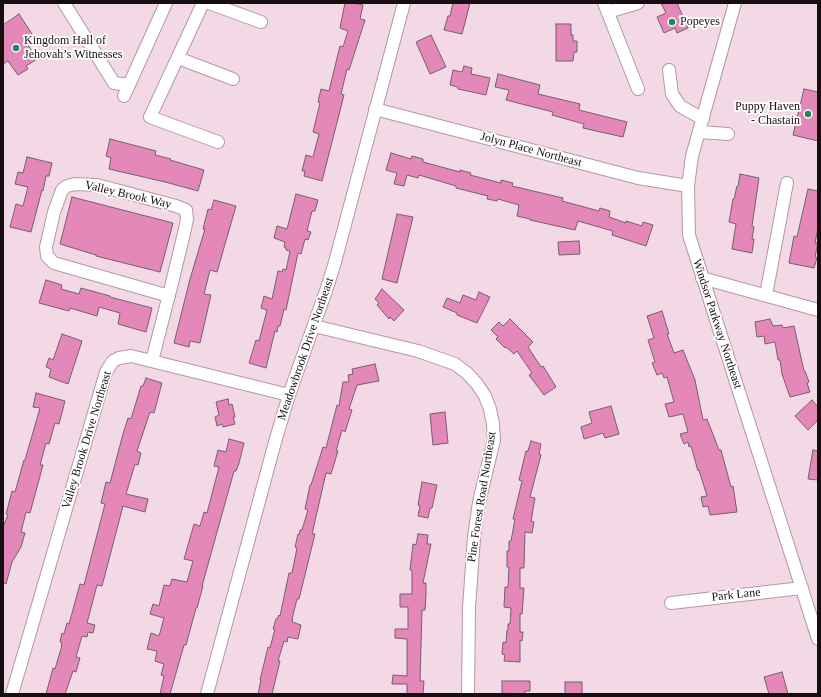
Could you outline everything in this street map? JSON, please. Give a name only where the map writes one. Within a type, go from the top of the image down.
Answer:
[{"type":"street","points":[[64,3],[114,83],[130,84]]},
{"type":"street","points":[[124,96],[166,3]]},
{"type":"street","points":[[203,3],[150,117],[218,142]]},
{"type":"street","points":[[209,3],[261,22]]},
{"type":"street","name":"Meadowbrook Drive Northeast","points":[[206,694],[289,395],[335,262],[404,3]]},
{"type":"street","points":[[638,3],[606,7],[638,89]]},
{"type":"street","name":"Windsor Parkway Northeast","points":[[735,3],[692,156],[688,186],[689,235],[818,639]]},
{"type":"street","points":[[178,58],[233,80]]},
{"type":"street","points":[[669,70],[672,94],[680,106],[703,119]]},
{"type":"street","name":"Jolyn Place Northeast","points":[[375,109],[638,178],[688,186]]},
{"type":"street","points":[[699,132],[728,134]]},
{"type":"street","points":[[766,295],[787,183]]},
{"type":"street","name":"Valley Brook Way","points":[[152,361],[169,296],[185,229],[187,219],[186,210],[97,185],[75,184],[67,186],[62,190],[54,212],[46,248],[47,256],[54,263],[169,296]]},
{"type":"street","points":[[702,278],[818,310]]},
{"type":"street","name":"Pine Forest Road Northeast","points":[[314,326],[418,351],[455,364],[467,373],[485,396],[490,409],[494,440],[479,502],[474,537],[469,608],[468,694]]},
{"type":"street","name":"Valley Brook Drive Northeast","points":[[12,694],[106,372],[113,361],[119,358],[131,356],[289,395]]},
{"type":"street","name":"Park Lane","points":[[671,603],[802,588]]},
{"type":"building","points":[[345,3],[363,5],[360,19],[365,20],[349,70],[347,69],[341,94],[344,95],[322,181],[304,176],[305,171],[302,171],[306,155],[313,157],[319,134],[313,132],[320,103],[318,102],[321,89],[329,91],[340,46],[343,47],[348,31],[340,28]]},
{"type":"building","points":[[453,3],[470,3],[462,34],[444,30],[448,16],[450,16]]},
{"type":"building","name":"Popeyes","points":[[661,3],[677,3],[688,28],[677,33],[675,28],[664,33],[657,17],[666,13]]},
{"type":"building","name":"Kingdom Hall of Jehovah’s Witnesses","points":[[19,14],[34,37],[26,42],[37,59],[26,66],[28,69],[18,75],[8,61],[3,64],[3,25]]},
{"type":"building","points":[[556,24],[571,24],[571,35],[573,35],[573,41],[577,41],[577,52],[574,52],[573,61],[556,61]]},
{"type":"building","points":[[431,35],[446,67],[430,74],[416,42]]},
{"type":"building","points":[[464,66],[472,68],[471,74],[490,78],[486,95],[458,89],[458,87],[450,85],[453,70],[462,72]]},
{"type":"building","points":[[498,74],[540,85],[538,94],[580,104],[579,110],[627,122],[623,137],[583,128],[584,124],[552,115],[553,112],[506,100],[509,90],[495,87]]},
{"type":"building","name":"Puppy Haven - Chastain","points":[[804,89],[818,92],[818,141],[793,135]]},
{"type":"building","points":[[110,139],[156,151],[155,155],[204,170],[198,191],[109,169],[111,158],[106,156]]},
{"type":"building","points":[[391,153],[411,159],[412,156],[423,159],[423,162],[460,172],[460,170],[471,173],[470,175],[501,183],[501,180],[513,183],[512,186],[563,198],[562,201],[599,211],[600,208],[610,211],[609,217],[626,223],[626,221],[642,226],[643,222],[653,225],[646,246],[612,235],[613,231],[578,221],[575,230],[517,216],[519,205],[498,199],[497,201],[487,199],[488,196],[456,188],[456,186],[419,175],[418,178],[407,175],[404,186],[394,184],[397,173],[386,170]]},
{"type":"building","points":[[27,157],[52,163],[49,176],[46,176],[31,232],[10,227],[16,204],[23,206],[28,187],[15,184],[18,172],[23,173]]},
{"type":"building","points":[[740,174],[759,178],[752,226],[754,227],[752,239],[754,239],[752,253],[732,249],[736,224],[729,222],[733,199],[737,186],[738,187]]},
{"type":"building","points":[[808,189],[818,191],[818,228],[815,243],[818,243],[815,257],[817,258],[814,268],[789,263],[794,236],[797,237]]},
{"type":"building","points":[[296,194],[318,200],[315,211],[312,211],[307,231],[311,232],[308,240],[305,239],[301,254],[298,253],[286,310],[284,309],[277,332],[275,331],[266,368],[249,363],[256,340],[259,341],[267,310],[261,308],[264,296],[272,299],[278,271],[282,272],[283,269],[286,270],[290,251],[286,250],[284,247],[285,242],[274,238],[277,226],[287,229]]},
{"type":"building","points":[[72,197],[173,223],[160,272],[96,256],[60,244]]},
{"type":"building","points":[[214,200],[236,206],[217,272],[210,270],[204,294],[211,295],[200,343],[190,341],[189,347],[174,343],[190,279],[205,229],[203,229],[208,209],[211,210]]},
{"type":"building","points":[[397,214],[413,217],[397,283],[382,279]]},
{"type":"building","points":[[579,241],[580,254],[559,255],[558,242]]},
{"type":"building","points":[[46,280],[62,285],[61,289],[79,294],[81,288],[152,308],[146,332],[118,324],[120,313],[99,307],[97,316],[70,308],[69,311],[39,303]]},
{"type":"building","points":[[382,289],[404,310],[394,321],[390,317],[389,319],[377,305],[379,303],[375,299]]},
{"type":"building","points":[[479,292],[490,297],[477,323],[457,315],[457,313],[443,307],[447,298],[460,303],[463,295],[476,300]]},
{"type":"building","points":[[662,311],[669,334],[667,334],[674,353],[683,350],[695,380],[703,420],[707,419],[719,450],[721,450],[731,487],[733,486],[737,512],[710,515],[708,506],[703,507],[701,497],[707,496],[699,470],[698,471],[691,446],[689,447],[688,442],[684,444],[680,434],[688,432],[683,414],[669,417],[665,404],[674,402],[667,377],[664,378],[662,373],[657,375],[652,363],[655,362],[648,340],[654,338],[647,316]]},
{"type":"building","points":[[510,319],[533,342],[528,347],[541,367],[543,366],[556,387],[544,395],[529,375],[532,373],[517,351],[514,354],[506,347],[505,348],[496,339],[498,337],[491,330],[499,322],[503,326]]},
{"type":"building","points":[[770,319],[773,326],[782,325],[783,328],[794,326],[804,371],[809,382],[807,383],[810,392],[790,397],[782,374],[780,360],[778,360],[775,342],[765,344],[764,336],[757,337],[755,322]]},
{"type":"building","points":[[62,334],[82,341],[68,384],[49,377],[51,369],[46,367],[49,358],[53,360]]},
{"type":"building","points":[[375,364],[379,381],[357,385],[349,409],[352,410],[345,432],[342,430],[336,451],[338,451],[331,474],[326,473],[312,534],[315,534],[299,599],[297,599],[292,619],[292,622],[301,625],[298,639],[288,637],[287,642],[284,641],[278,661],[280,661],[272,694],[258,694],[268,647],[270,648],[275,629],[273,629],[276,619],[279,615],[280,616],[289,573],[292,573],[298,534],[299,535],[300,530],[302,530],[308,510],[305,509],[310,485],[323,447],[326,448],[337,405],[339,406],[343,382],[349,382],[348,375],[353,374],[352,369]]},
{"type":"building","points":[[146,378],[162,383],[154,413],[150,412],[137,451],[141,453],[138,465],[135,464],[126,494],[148,499],[145,512],[123,506],[102,586],[97,585],[87,623],[95,625],[93,633],[88,632],[87,637],[82,636],[76,657],[80,658],[76,672],[73,671],[65,694],[46,694],[53,668],[55,669],[61,649],[62,642],[60,642],[62,633],[64,634],[67,623],[69,624],[80,584],[84,585],[105,504],[101,503],[106,482],[110,483],[128,418],[131,419],[141,386],[143,386]]},
{"type":"building","points":[[36,393],[65,401],[59,424],[55,423],[49,444],[46,443],[40,465],[43,465],[30,513],[26,512],[21,532],[25,533],[21,547],[12,562],[6,584],[3,583],[3,527],[8,515],[6,514],[12,491],[15,492],[40,408],[33,407]]},
{"type":"building","points":[[228,399],[229,405],[232,404],[235,424],[223,427],[222,424],[217,426],[215,417],[219,415],[216,402]]},
{"type":"building","points":[[812,400],[818,407],[818,420],[808,430],[795,416]]},
{"type":"building","points":[[611,406],[619,434],[605,438],[603,433],[584,439],[581,427],[592,423],[589,412]]},
{"type":"building","points":[[445,412],[448,443],[433,445],[430,414]]},
{"type":"building","points":[[229,439],[244,443],[239,463],[236,471],[234,471],[197,608],[186,645],[184,645],[170,694],[160,694],[164,676],[161,675],[164,664],[155,661],[157,651],[147,649],[151,633],[159,636],[164,618],[150,614],[153,604],[159,606],[164,585],[170,586],[172,579],[187,582],[193,561],[184,559],[194,524],[200,526],[204,512],[207,513],[219,467],[214,466],[218,450],[226,452]]},
{"type":"building","points":[[531,441],[541,444],[539,454],[541,455],[530,497],[535,498],[531,521],[534,522],[532,533],[525,532],[524,568],[520,568],[520,588],[524,588],[522,614],[520,614],[520,632],[523,632],[522,641],[520,640],[520,662],[504,661],[505,655],[502,654],[503,642],[506,643],[508,624],[510,624],[511,608],[504,607],[505,587],[508,587],[509,567],[507,567],[507,551],[509,551],[509,541],[511,541],[515,519],[513,519],[522,481],[519,480],[526,451],[528,451]]},
{"type":"building","points":[[813,450],[818,451],[818,480],[808,479]]},
{"type":"building","points":[[422,482],[437,485],[432,508],[430,508],[428,518],[418,516],[420,506],[418,505]]},
{"type":"building","points":[[418,534],[428,535],[427,544],[431,544],[423,583],[426,583],[426,594],[425,610],[422,610],[420,681],[424,681],[423,694],[407,694],[407,684],[392,684],[393,675],[407,676],[407,639],[395,638],[395,629],[408,629],[408,607],[400,607],[400,594],[412,594],[412,570],[410,570],[413,544],[416,545]]},
{"type":"building","points":[[782,672],[788,694],[769,694],[764,677]]},
{"type":"building","points":[[502,681],[530,681],[530,691],[525,691],[525,694],[502,693]]},
{"type":"building","points":[[565,682],[582,682],[582,694],[565,694]]},
{"type":"place","name":"Popeyes","points":[[672,22]]},
{"type":"place","name":"Kingdom Hall of Jehovah’s Witnesses","points":[[16,48]]},
{"type":"place","name":"Puppy Haven - Chastain","points":[[808,114]]}]
